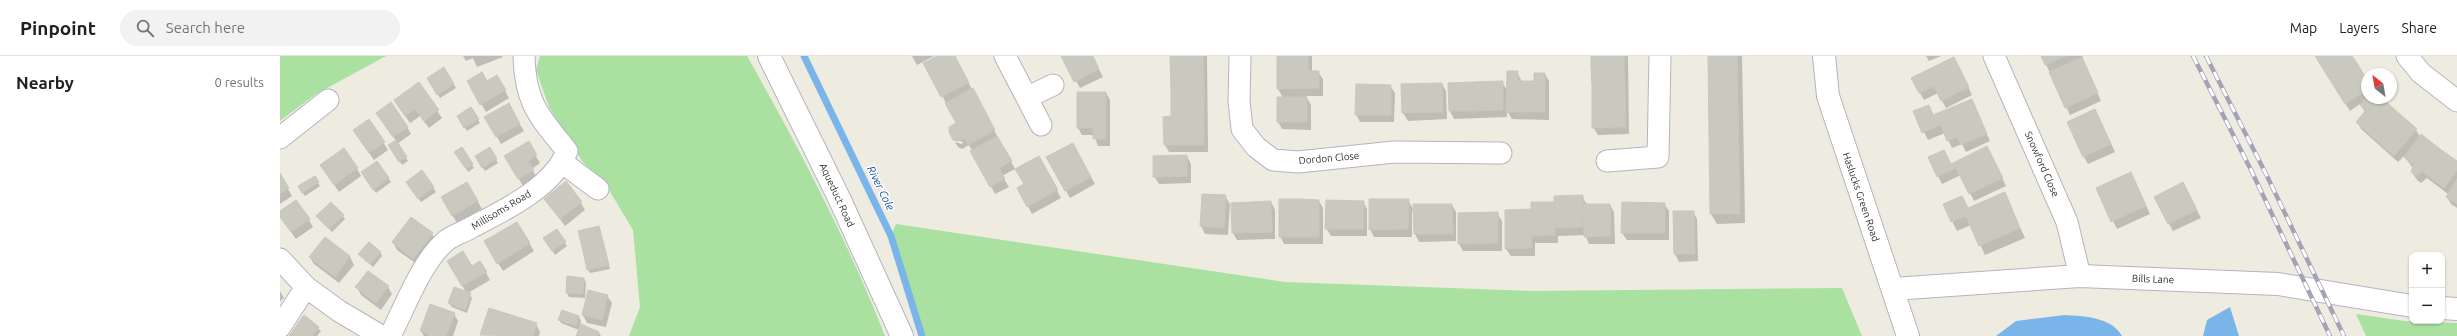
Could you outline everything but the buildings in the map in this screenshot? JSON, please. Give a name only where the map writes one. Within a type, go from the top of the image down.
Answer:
[{"type":"street","points":[[524,56],[525,79],[535,110],[567,151],[563,163],[598,189]]},
{"type":"street","name":"Aqueduct Road","points":[[769,56],[833,186],[902,336]]},
{"type":"street","points":[[1005,56],[1028,97],[1041,125]]},
{"type":"street","name":"Dordon Close","points":[[1240,56],[1239,101],[1242,129],[1256,147],[1273,160],[1298,162],[1394,152],[1501,153]]},
{"type":"street","points":[[1607,161],[1658,157],[1660,56]]},
{"type":"street","name":"Haslucks Green Road","points":[[1824,56],[1828,96],[1908,336]]},
{"type":"street","name":"Snowford Close","points":[[1994,56],[2067,222],[2080,276]]},
{"type":"street","points":[[2407,56],[2421,73],[2457,101]]},
{"type":"street","points":[[1028,97],[1053,85]]},
{"type":"street","points":[[280,138],[328,100]]},
{"type":"street","name":"Millisoms Road","points":[[390,336],[429,260],[447,240],[510,207],[532,192],[563,163]]},
{"type":"street","points":[[280,259],[306,287],[339,311],[381,336]]},
{"type":"street","name":"Bills Lane","points":[[1893,289],[2080,276],[2278,284],[2409,306]]},
{"type":"street","points":[[280,327],[306,287]]},
{"type":"street","points":[[2445,308],[2457,309]]},
{"type":"green space","points":[[280,56],[386,56],[316,94],[280,121]]},
{"type":"green space","points":[[540,56],[747,56],[821,193],[855,264],[885,336],[629,336],[640,307],[633,230],[606,185],[582,161],[549,107],[536,70]]},
{"type":"green space","points":[[896,224],[1285,282],[1532,291],[1842,288],[1862,336],[925,336],[891,236]]},
{"type":"green space","points":[[2356,314],[2409,321],[2409,324],[2457,323],[2457,336],[2366,336]]},
{"type":"water","points":[[2230,307],[2239,336],[2203,336],[2207,320]]},
{"type":"water","points":[[2065,315],[2088,317],[2104,321],[2117,330],[2122,336],[1996,336],[2016,321]]},
{"type":"waterway","name":"River Cole","points":[[804,56],[891,236],[922,336]]},
{"type":"railway","points":[[2193,56],[2251,170],[2330,336]]},
{"type":"railway","points":[[2206,56],[2267,176],[2344,336]]}]
